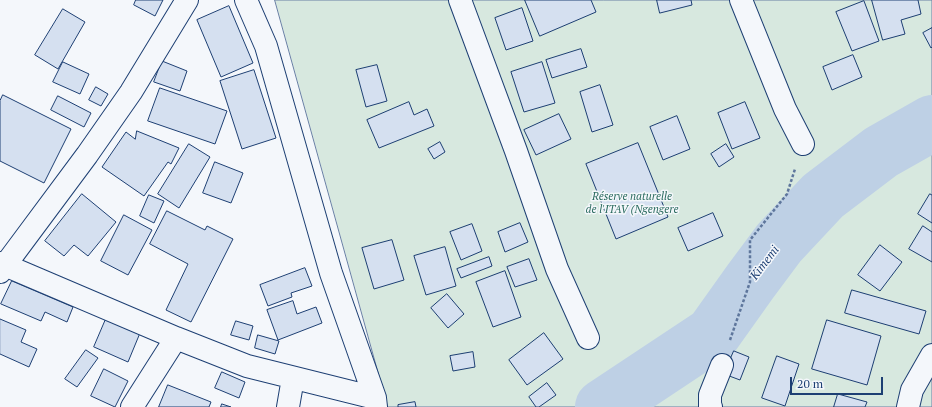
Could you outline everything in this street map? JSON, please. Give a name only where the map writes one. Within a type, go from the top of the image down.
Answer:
[{"type":"street","points":[[187,0],[131,92],[87,155],[2,267],[247,366],[376,402]]},
{"type":"street","points":[[246,0],[266,46],[331,273],[376,402]]},
{"type":"street","points":[[460,0],[516,151],[557,270],[588,338]]},
{"type":"street","points":[[741,0],[785,108],[804,144]]},
{"type":"street","points":[[132,407],[176,338]]},
{"type":"street","points":[[908,407],[912,390],[932,355]]},
{"type":"street","points":[[711,407],[710,395],[722,365]]},
{"type":"street","points":[[288,407],[292,378]]},
{"type":"path","points":[[722,365],[750,282],[750,240],[787,194],[804,144]]},
{"type":"green space","name":"Réserve naturelle de l'ITAV (Ngengere","points":[[275,0],[932,0],[932,407],[388,407]]},
{"type":"building","points":[[136,0],[163,0],[155,16],[134,5]]},
{"type":"building","points":[[525,0],[591,0],[596,12],[540,36]]},
{"type":"building","points":[[657,0],[691,0],[692,5],[660,13]]},
{"type":"building","points":[[872,0],[918,0],[921,14],[901,20],[905,34],[883,40]]},
{"type":"building","points":[[864,1],[879,41],[852,51],[836,12]]},
{"type":"building","points":[[229,6],[253,63],[221,77],[197,20]]},
{"type":"building","points":[[522,8],[533,41],[506,50],[495,18]]},
{"type":"building","points":[[63,9],[85,22],[58,69],[35,55]]},
{"type":"building","points":[[932,28],[932,47],[931,48],[923,33]]},
{"type":"building","points":[[581,49],[587,67],[552,78],[546,60]]},
{"type":"building","points":[[853,55],[862,77],[832,90],[823,67]]},
{"type":"building","points":[[162,61],[187,71],[180,91],[154,82]]},
{"type":"building","points":[[63,62],[89,74],[80,94],[53,82]]},
{"type":"building","points":[[542,62],[555,103],[524,112],[511,72]]},
{"type":"building","points":[[377,65],[387,101],[366,107],[356,70]]},
{"type":"building","points":[[254,70],[276,138],[242,149],[220,81]]},
{"type":"building","points":[[600,85],[613,125],[592,132],[580,92]]},
{"type":"building","points":[[96,87],[108,94],[101,106],[89,100]]},
{"type":"building","points":[[160,88],[227,111],[215,144],[148,121]]},
{"type":"building","points":[[3,95],[71,129],[44,183],[0,161],[0,101]]},
{"type":"building","points":[[58,96],[91,113],[84,127],[51,110]]},
{"type":"building","points":[[409,102],[414,115],[427,109],[434,126],[379,148],[367,120]]},
{"type":"building","points":[[745,102],[760,138],[732,149],[718,113]]},
{"type":"building","points":[[559,114],[571,139],[536,155],[524,130]]},
{"type":"building","points":[[677,116],[690,149],[663,160],[650,127]]},
{"type":"building","points":[[137,131],[179,148],[171,164],[168,162],[144,196],[102,167],[126,132],[135,139]]},
{"type":"building","points":[[440,142],[445,152],[434,159],[428,149]]},
{"type":"building","points":[[638,143],[668,217],[616,239],[586,164]]},
{"type":"building","points":[[189,144],[210,157],[179,208],[158,194]]},
{"type":"building","points":[[726,144],[734,157],[719,167],[711,154]]},
{"type":"building","points":[[215,162],[243,173],[231,203],[203,193]]},
{"type":"building","points":[[82,194],[116,222],[88,256],[74,245],[64,256],[45,241]]},
{"type":"building","points":[[930,194],[932,195],[932,223],[918,214]]},
{"type":"building","points":[[149,195],[164,201],[154,223],[140,216]]},
{"type":"building","points":[[167,211],[205,230],[207,226],[233,239],[191,322],[166,310],[188,264],[150,244]]},
{"type":"building","points":[[713,213],[723,236],[688,251],[678,228]]},
{"type":"building","points":[[124,215],[152,230],[128,275],[101,261]]},
{"type":"building","points":[[520,223],[528,242],[505,252],[498,232]]},
{"type":"building","points":[[472,224],[482,251],[461,260],[450,232]]},
{"type":"building","points":[[923,226],[932,232],[932,262],[909,249]]},
{"type":"building","points":[[392,240],[404,280],[374,289],[362,248]]},
{"type":"building","points":[[880,245],[902,262],[880,291],[858,275]]},
{"type":"building","points":[[445,247],[456,286],[426,295],[414,256]]},
{"type":"building","points":[[489,257],[492,266],[461,278],[457,269]]},
{"type":"building","points":[[529,259],[537,280],[515,287],[507,267]]},
{"type":"building","points":[[305,268],[312,286],[291,293],[292,297],[268,306],[260,285]]},
{"type":"building","points":[[505,271],[521,317],[493,327],[476,282]]},
{"type":"building","points":[[12,281],[73,307],[67,322],[45,312],[41,321],[1,304]]},
{"type":"building","points":[[852,290],[926,311],[919,334],[845,313]]},
{"type":"building","points":[[447,294],[464,314],[448,328],[431,308]]},
{"type":"building","points":[[293,301],[297,314],[316,307],[322,323],[278,340],[267,310]]},
{"type":"building","points":[[0,319],[26,330],[21,342],[37,349],[29,367],[0,354]]},
{"type":"building","points":[[106,319],[140,333],[128,362],[94,347]]},
{"type":"building","points":[[827,320],[881,336],[867,385],[812,369]]},
{"type":"building","points":[[236,321],[253,326],[249,340],[231,335]]},
{"type":"building","points":[[544,333],[563,359],[527,385],[509,360]]},
{"type":"building","points":[[258,335],[279,341],[275,354],[255,348]]},
{"type":"building","points":[[86,350],[98,358],[77,387],[65,379]]},
{"type":"building","points":[[734,351],[749,357],[740,380],[724,374]]},
{"type":"building","points":[[473,352],[475,367],[453,371],[450,356]]},
{"type":"building","points":[[777,356],[799,364],[785,406],[762,398]]},
{"type":"building","points":[[104,369],[128,381],[115,407],[91,396]]},
{"type":"building","points":[[222,372],[245,382],[239,398],[215,388]]},
{"type":"building","points":[[547,383],[556,395],[539,407],[536,407],[529,397]]},
{"type":"building","points":[[168,385],[211,402],[209,407],[159,407]]},
{"type":"building","points":[[838,394],[867,402],[865,407],[834,407]]},
{"type":"building","points":[[415,402],[416,407],[398,407],[398,405]]},
{"type":"building","points":[[222,404],[231,407],[221,407]]},
{"type":"waterway","name":"Kimemi","points":[[603,407],[713,334],[779,243],[823,196],[881,152],[932,123]]}]
